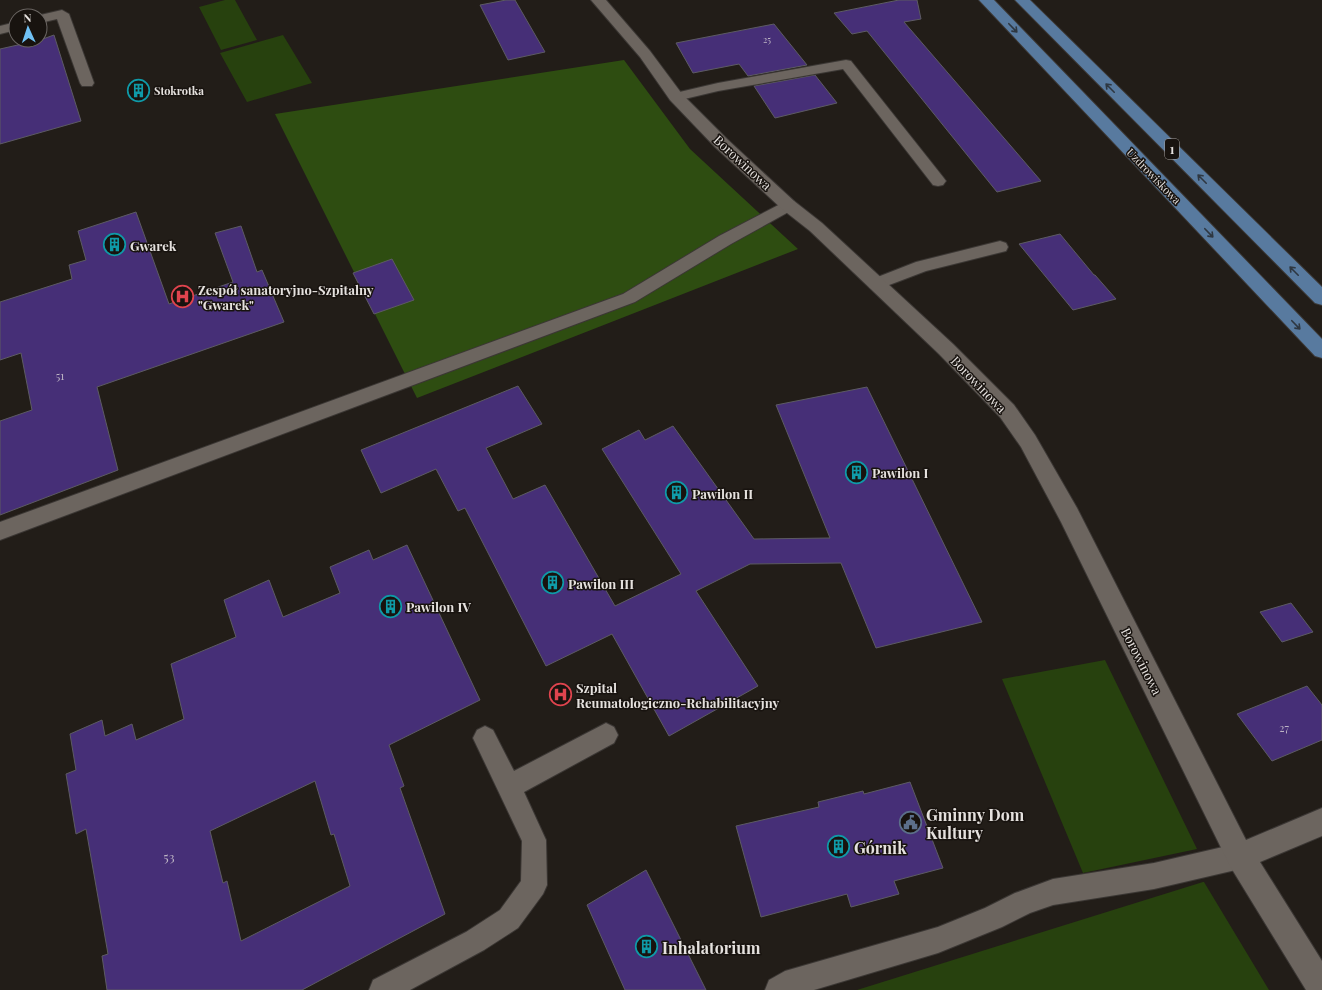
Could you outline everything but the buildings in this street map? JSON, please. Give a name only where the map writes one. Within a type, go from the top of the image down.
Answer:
[{"type":"main road","name":"Uzdrowiskowa","points":[[986,0],[1322,351]]},
{"type":"main road","name":"1","points":[[1022,0],[1322,298]]},
{"type":"street","name":"Borowinowa","points":[[598,0],[644,54],[676,97],[721,143],[788,205],[816,227],[1007,410],[1028,441],[1069,515],[1240,856],[1322,988]]},
{"type":"street","points":[[1240,856],[1322,822]]},
{"type":"lane","points":[[48,17],[62,14],[87,83]]},
{"type":"lane","points":[[676,97],[718,87],[846,64],[938,181]]},
{"type":"lane","points":[[0,531],[629,298],[725,240],[788,205]]},
{"type":"lane","points":[[876,284],[922,266],[1000,247]]},
{"type":"lane","points":[[509,787],[606,735]]},
{"type":"lane","points":[[383,990],[475,941],[509,919],[534,886],[534,840],[484,738]]},
{"type":"lane","points":[[779,990],[785,985],[938,940],[993,918],[1024,902],[1053,892],[1154,876],[1240,856]]},
{"type":"green space","points":[[225,0],[235,0],[257,40],[221,50],[199,7]]},
{"type":"green space","points":[[283,35],[312,83],[247,102],[220,53]]},
{"type":"green space","points":[[624,60],[690,149],[798,249],[417,398],[275,114]]},
{"type":"green space","points":[[1105,660],[1197,849],[1083,873],[1002,679]]},
{"type":"green space","points":[[1203,882],[1269,990],[857,990]]},
{"type":"place","name":"Stokrotka","points":[[139,90]]},
{"type":"place","name":"Gwarek","points":[[115,245]]},
{"type":"place","name":"Zespół sanatoryjno-Szpitalny \"Gwarek\"","points":[[183,296]]},
{"type":"place","name":"Pawilon I","points":[[856,472]]},
{"type":"place","name":"Pawilon II","points":[[676,493]]},
{"type":"place","name":"Pawilon III","points":[[553,583]]},
{"type":"place","name":"Pawilon IV","points":[[391,606]]},
{"type":"place","name":"Szpital Reumatologiczno-Rehabilitacyjny","points":[[560,694]]},
{"type":"place","name":"Gminny Dom Kultury","points":[[910,823]]},
{"type":"place","name":"Górnik","points":[[838,847]]},
{"type":"place","name":"Inhalatorium","points":[[646,947]]}]
